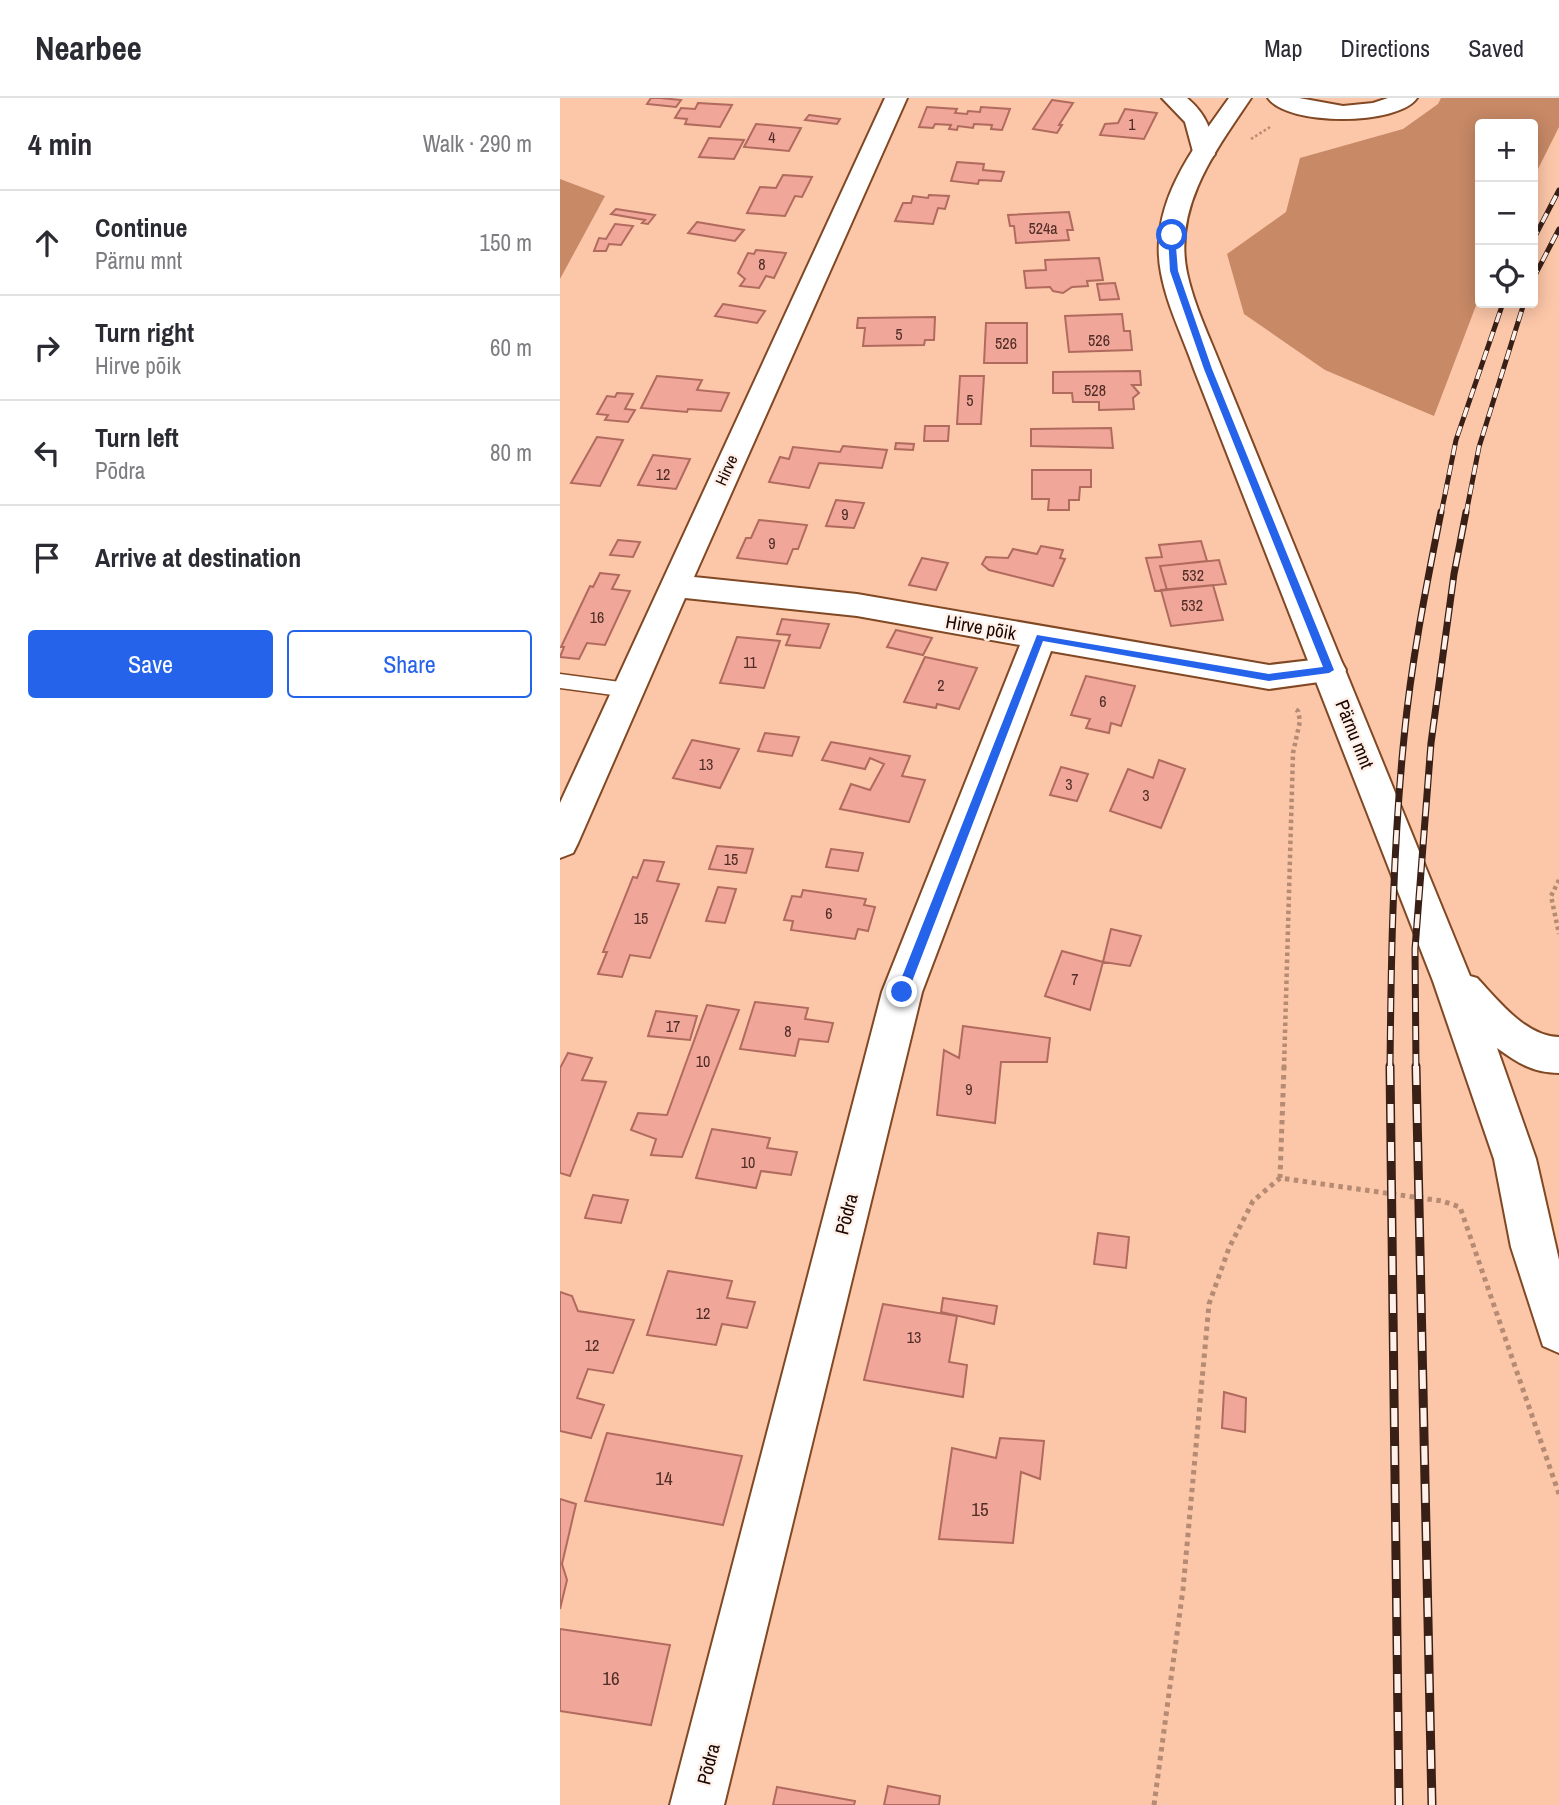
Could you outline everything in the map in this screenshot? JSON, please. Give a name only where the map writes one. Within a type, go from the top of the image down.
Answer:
[{"type":"street","name":"Hirve","points":[[560,844],[896,98]]},
{"type":"street","points":[[1173,98],[1194,115],[1200,125],[1203,154]]},
{"type":"street","name":"Pärnu mnt","points":[[1240,98],[1190,173],[1173,218],[1174,271],[1208,369],[1454,981],[1515,1159],[1532,1247],[1559,1330]]},
{"type":"street","points":[[1275,113],[1305,108],[1327,112],[1362,112],[1380,109],[1406,98]]},
{"type":"street","name":"Pärnu mnt","points":[[1203,154],[1246,134]]},
{"type":"street","name":"Hirve põik","points":[[674,586],[857,605],[1269,677],[1329,670]]},
{"type":"street","name":"Põdra","points":[[697,1805],[902,992],[1040,637]]},
{"type":"street","points":[[1454,981],[1499,1028],[1540,1055],[1559,1055]]},
{"type":"street","name":"Pärnu mnt","points":[[1515,1159],[1559,1240]]},
{"type":"lane","points":[[560,681],[628,690]]},
{"type":"path","points":[[1246,134],[1275,113]]},
{"type":"path","points":[[1154,1805],[1183,1589],[1209,1304],[1230,1248],[1253,1202],[1280,1178],[1293,824],[1293,753],[1300,721]]},
{"type":"path","points":[[1559,880],[1551,897],[1559,934]]},
{"type":"path","points":[[1280,1178],[1460,1207],[1559,1494]]},
{"type":"shaded area","points":[[1441,98],[1559,98],[1559,127],[1538,169],[1538,119],[1475,119],[1475,308],[1434,416],[1325,370],[1244,314],[1227,254],[1286,212],[1300,158],[1403,129],[1438,104]]},
{"type":"shaded area","points":[[560,179],[605,196],[560,279]]},
{"type":"building","points":[[651,98],[681,100],[676,107],[647,104]]},
{"type":"building","points":[[1052,100],[1073,103],[1057,133],[1033,129]]},
{"type":"building","points":[[698,103],[732,105],[720,127],[685,124],[687,119],[675,118],[681,108],[695,109]]},
{"type":"building","points":[[927,107],[957,109],[955,113],[967,114],[968,111],[980,112],[981,107],[1010,109],[1002,130],[991,129],[992,125],[974,124],[973,128],[958,126],[957,130],[949,129],[951,125],[919,127]]},
{"type":"building","points":[[1125,109],[1157,113],[1144,139],[1100,135],[1105,124],[1118,123]]},
{"type":"building","points":[[809,115],[840,119],[837,124],[805,120]]},
{"type":"building","points":[[756,124],[801,128],[789,151],[744,147]]},
{"type":"building","points":[[709,138],[744,140],[734,159],[699,157]]},
{"type":"building","points":[[957,162],[984,164],[983,170],[1004,172],[1001,181],[979,180],[978,184],[951,181]]},
{"type":"building","points":[[783,175],[812,177],[802,197],[795,196],[785,216],[747,213],[760,187],[776,188]]},
{"type":"building","points":[[929,195],[949,196],[945,209],[938,208],[933,224],[895,221],[903,203],[911,203],[913,196],[928,198]]},
{"type":"building","points":[[616,209],[655,215],[648,224],[642,223],[645,220],[611,214]]},
{"type":"building","points":[[1069,212],[1073,230],[1067,230],[1069,240],[1016,243],[1014,226],[1010,226],[1008,215]]},
{"type":"building","points":[[697,222],[744,230],[735,241],[688,233]]},
{"type":"building","points":[[615,224],[633,226],[621,245],[609,244],[606,251],[594,251],[599,238],[606,239]]},
{"type":"building","points":[[756,250],[786,253],[774,278],[766,276],[759,288],[740,286],[745,279],[738,273],[748,253],[754,254]]},
{"type":"building","points":[[1099,258],[1103,280],[1087,281],[1088,286],[1072,287],[1063,293],[1053,291],[1050,287],[1026,288],[1024,271],[1046,270],[1045,260]]},
{"type":"building","points":[[1115,283],[1119,299],[1100,300],[1097,284]]},
{"type":"building","points":[[723,304],[765,311],[757,323],[715,316]]},
{"type":"building","points":[[1122,314],[1124,331],[1130,331],[1132,350],[1069,352],[1065,316]]},
{"type":"building","points":[[935,317],[934,340],[925,340],[924,345],[863,346],[865,328],[857,328],[858,318]]},
{"type":"building","points":[[986,323],[1027,323],[1027,363],[984,363]]},
{"type":"building","points":[[1140,371],[1141,385],[1132,385],[1139,393],[1133,398],[1134,409],[1099,410],[1099,402],[1073,402],[1072,393],[1053,393],[1053,372]]},
{"type":"building","points":[[657,376],[702,380],[697,390],[729,393],[721,411],[688,409],[687,412],[641,408]]},
{"type":"building","points":[[960,376],[984,376],[981,424],[957,424]]},
{"type":"building","points":[[617,393],[633,394],[625,409],[635,410],[628,422],[605,420],[608,415],[597,414],[607,396],[615,397]]},
{"type":"building","points":[[925,426],[949,426],[948,441],[924,441]]},
{"type":"building","points":[[1111,428],[1113,448],[1031,446],[1031,429]]},
{"type":"building","points":[[597,437],[623,440],[600,486],[571,483]]},
{"type":"building","points":[[896,443],[914,444],[913,450],[895,449]]},
{"type":"building","points":[[843,446],[887,450],[882,468],[819,463],[809,488],[769,482],[780,457],[789,459],[793,447],[840,452]]},
{"type":"building","points":[[653,455],[690,459],[676,489],[638,485]]},
{"type":"building","points":[[1032,470],[1091,470],[1091,487],[1080,487],[1079,500],[1069,500],[1069,510],[1048,510],[1049,499],[1032,499]]},
{"type":"building","points":[[836,500],[864,503],[854,528],[826,526]]},
{"type":"building","points":[[759,520],[807,525],[798,549],[793,549],[787,564],[737,558],[746,538],[751,538]]},
{"type":"building","points":[[618,540],[640,542],[633,557],[610,555]]},
{"type":"building","points":[[1201,541],[1207,561],[1160,566],[1167,590],[1155,591],[1146,558],[1162,557],[1159,545]]},
{"type":"building","points":[[1041,546],[1063,550],[1060,558],[1065,559],[1053,586],[989,570],[982,564],[986,557],[1008,558],[1013,549],[1037,554]]},
{"type":"building","points":[[922,558],[948,563],[936,590],[909,585]]},
{"type":"building","points":[[1219,560],[1226,584],[1167,590],[1160,566]]},
{"type":"building","points":[[600,573],[619,575],[612,589],[630,591],[605,645],[587,643],[579,659],[560,657],[564,647],[561,647],[590,586],[593,587]]},
{"type":"building","points":[[1213,585],[1223,620],[1171,626],[1161,590]]},
{"type":"building","points":[[782,619],[829,624],[820,648],[786,645],[790,635],[777,634]]},
{"type":"building","points":[[896,630],[932,638],[923,655],[887,647]]},
{"type":"building","points":[[737,637],[780,641],[764,688],[720,683]]},
{"type":"building","points":[[925,657],[977,668],[959,709],[937,704],[936,708],[904,702]]},
{"type":"building","points":[[1086,676],[1135,686],[1121,726],[1111,723],[1109,733],[1086,728],[1090,719],[1071,715]]},
{"type":"building","points":[[765,733],[799,737],[792,756],[758,751]]},
{"type":"building","points":[[692,740],[739,749],[720,788],[673,778]]},
{"type":"building","points":[[831,742],[910,756],[902,776],[925,780],[909,822],[840,809],[851,784],[870,790],[884,764],[870,758],[865,769],[822,760]]},
{"type":"building","points":[[1159,760],[1185,769],[1161,828],[1110,811],[1128,769],[1153,778]]},
{"type":"building","points":[[1061,767],[1088,774],[1077,801],[1050,795]]},
{"type":"building","points":[[717,846],[753,849],[746,873],[709,869]]},
{"type":"building","points":[[831,849],[863,853],[858,871],[826,867]]},
{"type":"building","points":[[644,860],[664,862],[657,881],[679,884],[650,958],[630,955],[622,977],[598,974],[607,952],[603,952],[633,877],[637,878]]},
{"type":"building","points":[[718,887],[736,889],[725,923],[706,921]]},
{"type":"building","points":[[803,890],[866,899],[864,905],[875,907],[868,931],[858,929],[855,939],[791,930],[793,921],[784,920],[792,896],[801,897]]},
{"type":"building","points":[[1111,929],[1141,936],[1130,966],[1103,962]]},
{"type":"building","points":[[1062,951],[1103,962],[1090,1010],[1045,996]]},
{"type":"building","points":[[755,1002],[808,1008],[805,1019],[833,1023],[828,1042],[799,1039],[795,1056],[740,1049]]},
{"type":"building","points":[[707,1005],[739,1010],[682,1157],[651,1155],[656,1139],[631,1130],[638,1113],[667,1115]]},
{"type":"building","points":[[656,1011],[697,1016],[690,1040],[648,1036]]},
{"type":"building","points":[[963,1026],[1050,1038],[1047,1062],[1001,1062],[995,1123],[937,1115],[944,1050],[959,1058]]},
{"type":"building","points":[[568,1053],[592,1058],[582,1080],[606,1082],[570,1176],[560,1173],[560,1068]]},
{"type":"building","points":[[712,1129],[770,1138],[767,1148],[797,1152],[791,1175],[761,1171],[756,1188],[696,1178]]},
{"type":"building","points":[[593,1195],[628,1200],[621,1223],[585,1218]]},
{"type":"building","points":[[1098,1233],[1129,1237],[1126,1268],[1094,1264]]},
{"type":"building","points":[[668,1271],[732,1281],[727,1298],[755,1302],[747,1328],[722,1324],[716,1345],[647,1335]]},
{"type":"building","points":[[560,1292],[572,1296],[578,1311],[634,1320],[613,1373],[588,1369],[577,1398],[604,1405],[591,1438],[560,1431]]},
{"type":"building","points":[[943,1298],[997,1306],[994,1324],[941,1312]]},
{"type":"building","points":[[883,1304],[957,1316],[949,1362],[967,1365],[963,1397],[864,1380]]},
{"type":"building","points":[[1224,1392],[1246,1398],[1245,1432],[1222,1428]]},
{"type":"building","points":[[607,1433],[742,1456],[723,1525],[585,1501]]},
{"type":"building","points":[[1000,1438],[1044,1441],[1040,1479],[1021,1472],[1013,1543],[939,1539],[952,1448],[996,1458]]},
{"type":"building","points":[[560,1499],[576,1504],[562,1564],[567,1580],[560,1609]]},
{"type":"building","points":[[560,1629],[670,1645],[651,1725],[560,1711]]},
{"type":"building","points":[[888,1786],[940,1796],[939,1805],[884,1805]]},
{"type":"building","points":[[777,1787],[855,1801],[854,1805],[773,1805]]},
{"type":"railway","points":[[1538,230],[1559,190]]},
{"type":"railway","points":[[1538,269],[1559,229]]},
{"type":"railway","points":[[1441,514],[1456,440],[1501,308]]},
{"type":"railway","points":[[1466,514],[1479,447],[1522,308]]},
{"type":"railway","points":[[1390,1067],[1392,944],[1400,779],[1415,653],[1441,512]]},
{"type":"railway","points":[[1416,1068],[1415,949],[1431,743],[1454,574],[1466,512]]},
{"type":"railway","points":[[1416,1066],[1432,1805]]},
{"type":"railway","points":[[1390,1067],[1399,1805]]},
{"type":"route","points":[[902,992],[1040,637],[1269,677],[1329,670],[1208,369],[1174,271],[1172,235]]}]
